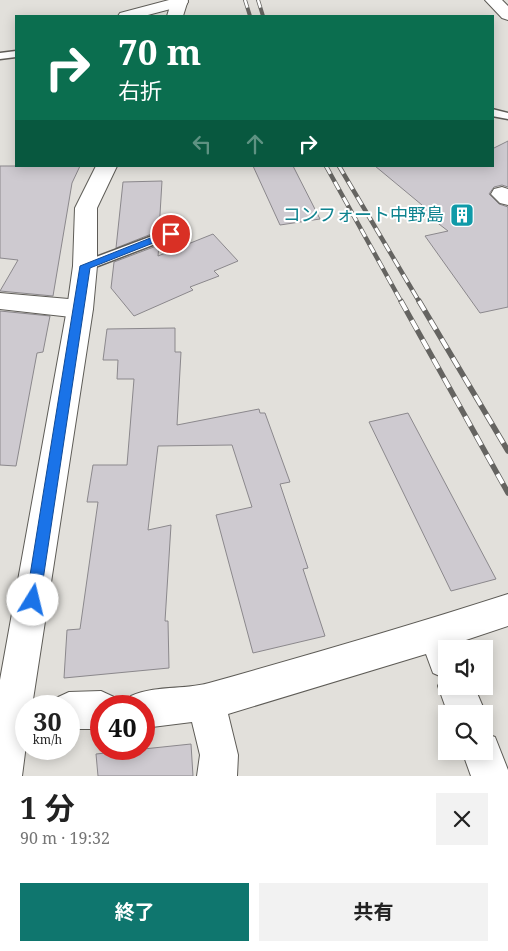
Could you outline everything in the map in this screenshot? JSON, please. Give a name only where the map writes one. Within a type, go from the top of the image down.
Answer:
[{"type":"street","points":[[493,0],[508,15]]},
{"type":"street","points":[[131,15],[178,6]]},
{"type":"street","points":[[2,776],[80,309],[85,266],[86,208],[106,167]]},
{"type":"street","points":[[0,301],[80,309]]},
{"type":"street","points":[[455,640],[508,610]]},
{"type":"street","points":[[155,708],[206,702],[438,649]]},
{"type":"street","points":[[206,702],[219,754],[217,776]]},
{"type":"street","points":[[485,760],[491,776]]},
{"type":"lane","points":[[0,56],[15,54]]},
{"type":"lane","points":[[494,112],[508,116]]},
{"type":"lane","points":[[85,266],[171,234]]},
{"type":"building","points":[[508,141],[508,187],[502,185],[494,187],[489,194],[499,204],[508,207],[508,307],[480,313],[425,236],[448,231],[417,207],[422,205],[376,167],[494,167],[494,148]]},
{"type":"building","points":[[0,166],[80,167],[72,183],[53,296],[0,291],[18,260],[0,258]]},
{"type":"building","points":[[253,167],[294,167],[320,219],[280,225]]},
{"type":"building","points":[[162,181],[159,231],[116,248],[123,182]]},
{"type":"building","points":[[213,234],[238,261],[214,271],[219,276],[190,287],[193,290],[134,316],[111,288],[114,262],[159,245],[158,256]]},
{"type":"building","points":[[0,311],[50,316],[43,352],[37,353],[16,466],[0,465]]},
{"type":"building","points":[[175,328],[175,352],[181,352],[177,425],[259,409],[260,413],[265,413],[290,482],[280,484],[308,568],[303,569],[325,636],[253,653],[216,515],[252,507],[232,445],[158,446],[148,530],[171,525],[165,621],[168,621],[169,668],[64,678],[67,630],[80,629],[98,502],[87,502],[93,465],[127,465],[134,379],[117,379],[118,360],[103,360],[107,329]]},
{"type":"building","points":[[408,413],[496,579],[451,591],[369,422]]},
{"type":"building","points":[[191,744],[193,776],[98,776],[97,760],[155,760],[155,748]]},
{"type":"railway","points":[[245,0],[250,15]]},
{"type":"railway","points":[[258,0],[263,15]]},
{"type":"railway","points":[[327,167],[402,303]]},
{"type":"railway","points":[[340,167],[420,303]]},
{"type":"railway","points":[[401,301],[508,493]]},
{"type":"railway","points":[[419,301],[508,451]]},
{"type":"place","name":"コンフォート中野島","points":[[462,215]]},
{"type":"route","points":[[33,600],[80,309],[85,266],[171,234]]}]
